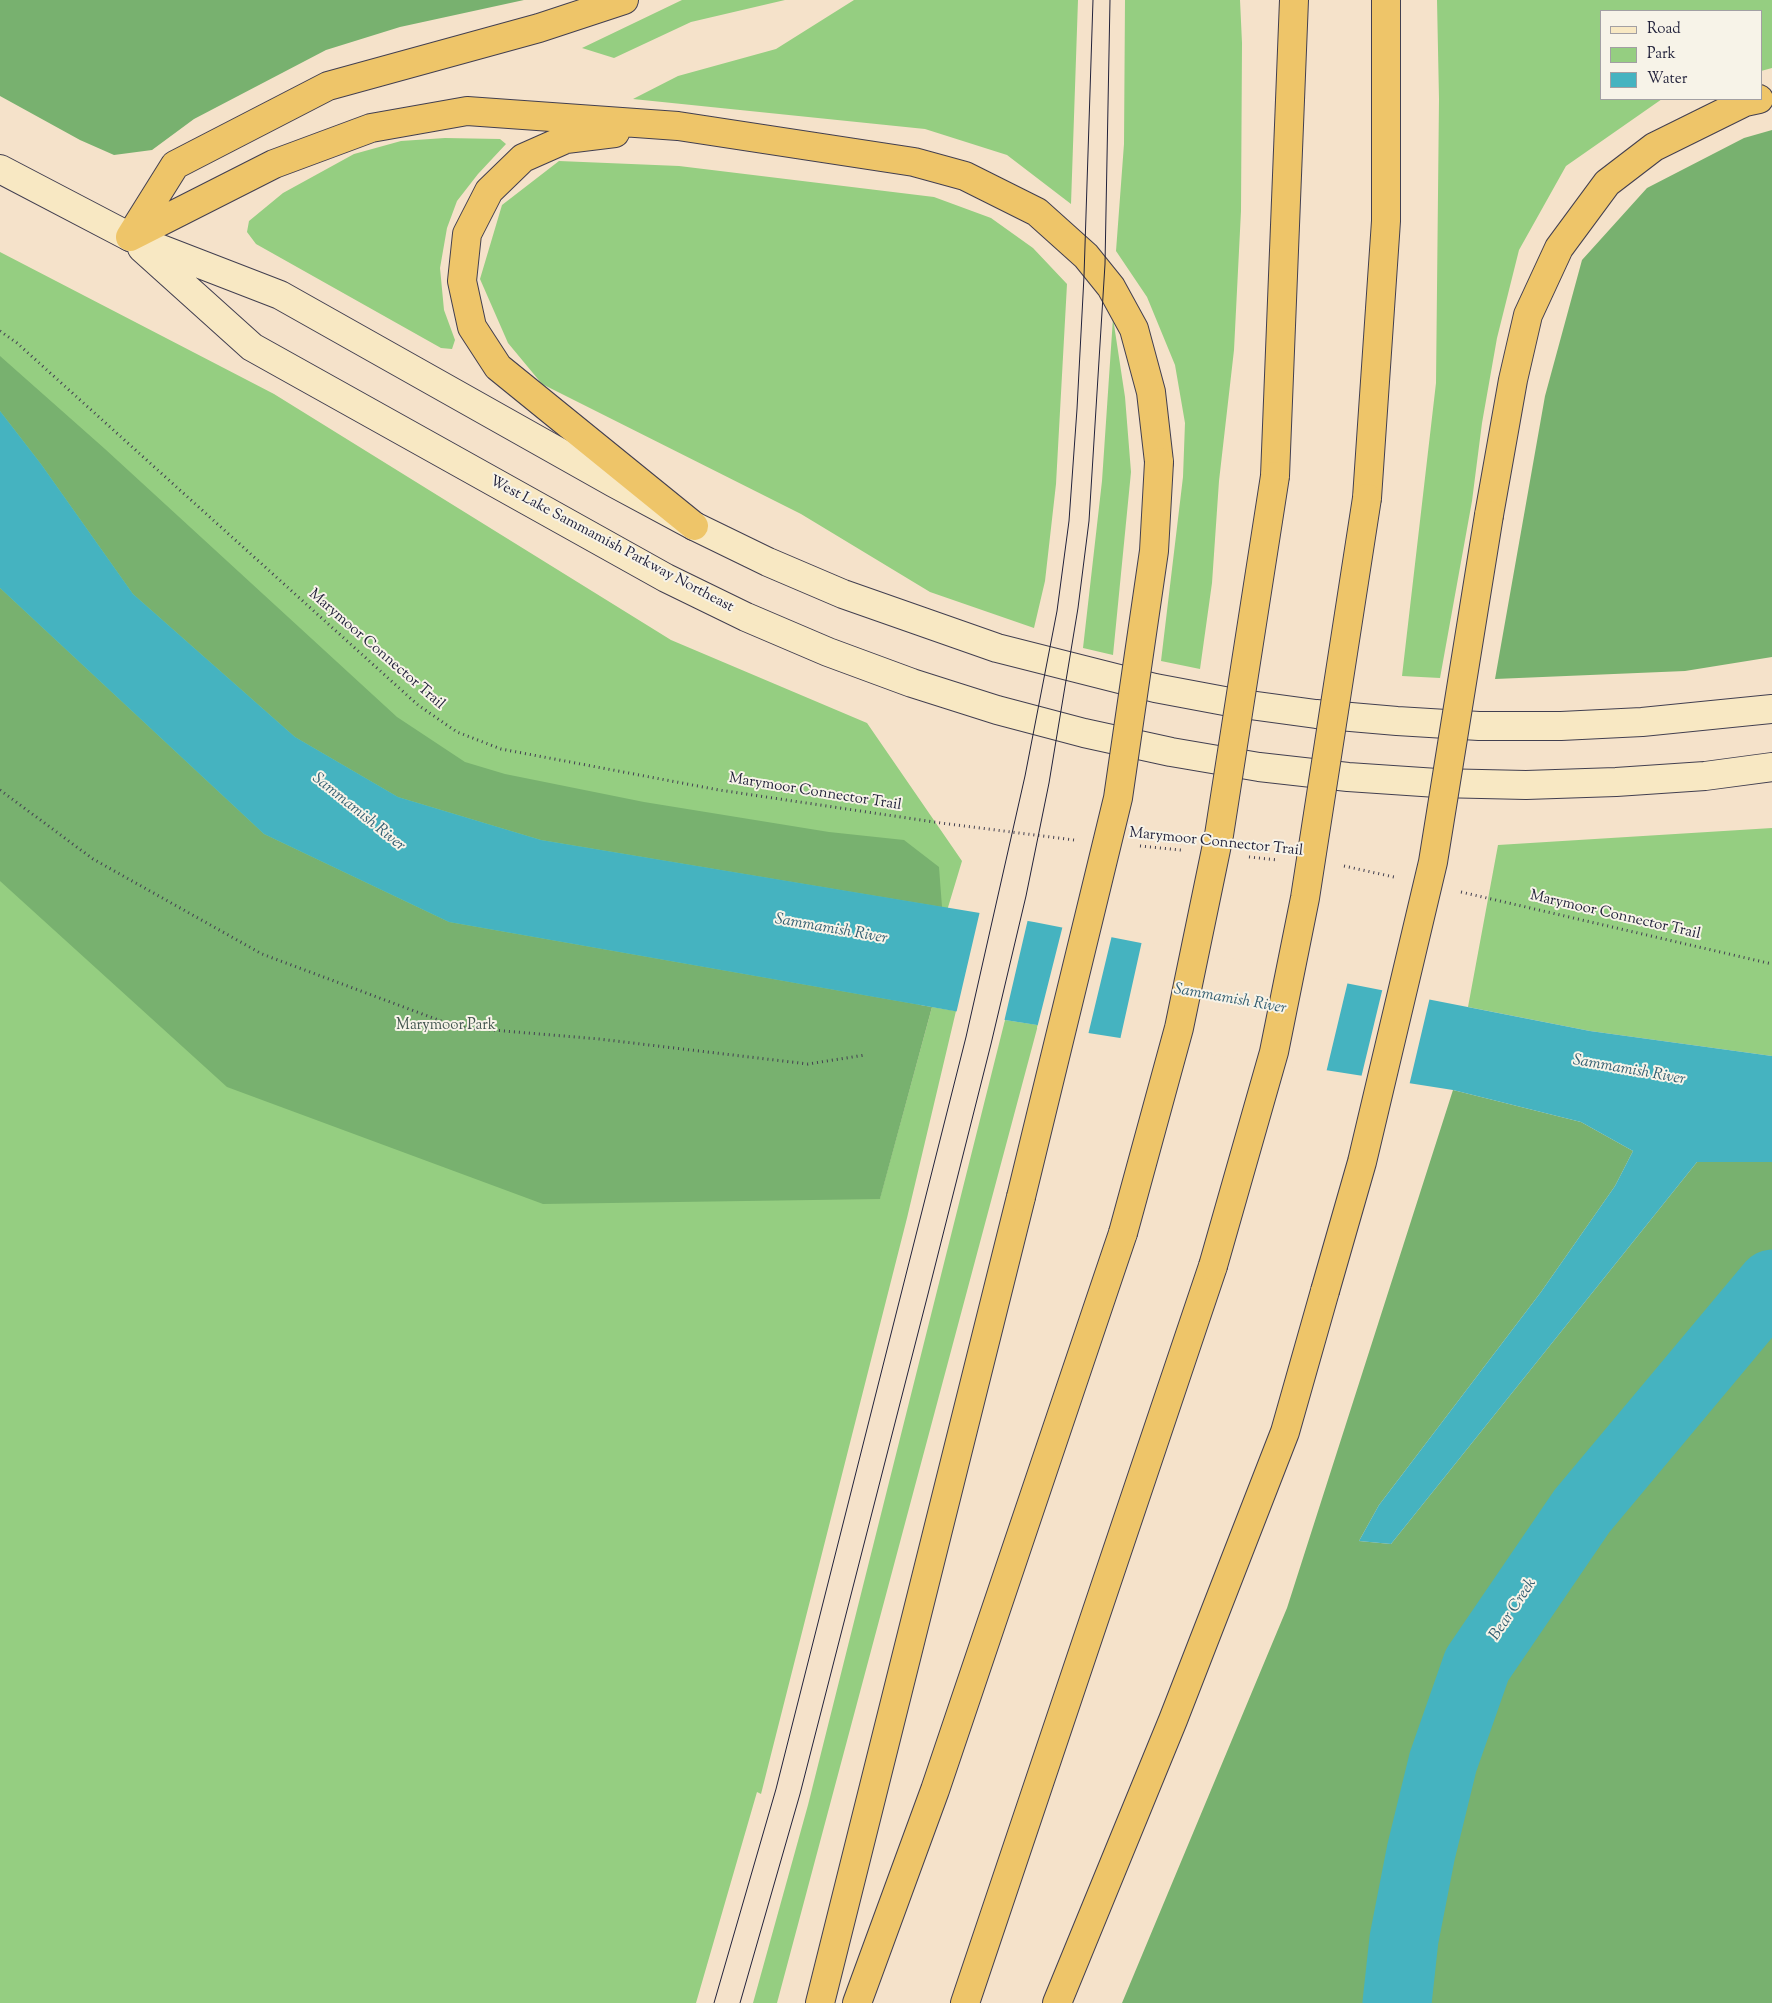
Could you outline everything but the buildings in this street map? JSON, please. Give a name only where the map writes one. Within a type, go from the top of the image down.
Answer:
[{"type":"highway","points":[[130,236],[175,165],[328,86],[530,31],[624,0]]},
{"type":"highway","points":[[857,2003],[938,1781],[1123,1234],[1180,1028],[1217,844],[1275,476],[1294,0]]},
{"type":"highway","points":[[965,2003],[1213,1266],[1274,1052],[1306,898],[1367,498],[1386,221],[1386,0]]},
{"type":"highway","points":[[1057,2003],[1173,1720],[1285,1432],[1362,1162],[1433,862],[1489,514],[1513,380],[1528,315],[1559,248],[1607,184],[1654,147],[1745,102],[1755,100]]},
{"type":"highway","points":[[130,236],[274,164],[371,128],[467,110],[678,126],[914,162],[964,176],[1037,212],[1086,256],[1111,287],[1134,329],[1151,392],[1159,462],[1154,551],[1118,798],[1021,1197],[820,2003]]},
{"type":"highway","points":[[678,126],[566,139],[523,158],[488,191],[467,234],[462,281],[472,327],[498,367],[694,526]]},
{"type":"main road","name":"West Lake Sammamish Parkway Northeast","points":[[0,168],[130,236],[280,295],[694,526],[768,562],[843,594],[997,648],[1075,670],[1235,703],[1316,714],[1479,726],[1642,722],[1772,709]]},
{"type":"main road","name":"West Lake Sammamish Parkway Northeast","points":[[130,236],[252,347],[666,578],[828,652],[912,683],[997,710],[1084,733],[1171,752],[1348,777],[1437,783],[1526,785],[1696,777],[1772,767]]},
{"type":"path","name":"Marymoor Connector Trail","points":[[0,331],[25,350],[418,705],[436,720],[478,742],[500,749],[720,790],[941,823],[1081,841]]},
{"type":"path","points":[[0,790],[93,859],[262,954],[458,1026],[599,1039],[808,1064],[865,1055]]},
{"type":"path","name":"Marymoor Connector Trail","points":[[1130,846],[1188,851]]},
{"type":"path","name":"Marymoor Connector Trail","points":[[1246,857],[1285,860]]},
{"type":"path","points":[[1343,866],[1396,878]]},
{"type":"path","name":"Marymoor Connector Trail","points":[[1453,890],[1772,964]]},
{"type":"green space","points":[[0,0],[524,0],[400,27],[326,50],[194,119],[152,150],[114,155],[80,140],[0,96]]},
{"type":"green space","points":[[682,0],[785,0],[691,22],[614,58],[582,48]]},
{"type":"green space","points":[[854,0],[1078,0],[1071,204],[1007,155],[925,129],[633,99],[678,76],[776,49]]},
{"type":"green space","points":[[1125,0],[1240,0],[1242,43],[1241,211],[1234,350],[1219,481],[1212,583],[1200,669],[1161,661],[1183,477],[1185,423],[1175,365],[1147,297],[1116,251],[1124,144]]},
{"type":"green space","points":[[1437,0],[1772,0],[1772,68],[1762,71],[1762,10],[1600,10],[1600,100],[1661,100],[1566,166],[1519,250],[1497,338],[1482,423],[1472,501],[1440,678],[1402,676],[1436,383],[1439,99]]},
{"type":"green space","points":[[1772,130],[1772,657],[1685,671],[1495,679],[1545,396],[1582,260],[1647,188],[1744,138]]},
{"type":"green space","points":[[445,138],[500,139],[506,144],[478,174],[457,201],[447,228],[440,268],[444,310],[455,340],[452,349],[441,348],[256,244],[247,232],[249,221],[283,193],[354,154],[401,141]]},
{"type":"green space","points":[[559,161],[679,166],[934,197],[991,218],[1033,248],[1067,284],[1056,484],[1045,581],[1034,628],[930,592],[801,514],[542,384],[508,343],[480,279],[502,205]]},
{"type":"green space","name":"Marymoor Park","points":[[0,252],[274,394],[671,640],[867,723],[962,861],[860,1199],[880,1198],[932,1007],[956,1011],[907,1218],[761,1794],[757,1792],[696,2003],[0,2003]]},
{"type":"green space","points":[[1113,318],[1125,397],[1131,472],[1113,655],[1083,648],[1102,481]]},
{"type":"green space","points":[[0,356],[105,449],[397,717],[465,762],[505,774],[644,802],[829,832],[904,840],[939,867],[942,907],[541,840],[398,797],[295,737],[133,594],[41,464],[0,411]]},
{"type":"green space","points":[[0,588],[264,834],[449,922],[932,1007],[880,1199],[543,1204],[227,1087],[0,881]]},
{"type":"green space","points":[[1772,828],[1772,1056],[1590,1031],[1468,1007],[1498,845]]},
{"type":"green space","points":[[1005,1020],[1038,1025],[777,2003],[753,2003],[808,1805]]},
{"type":"green space","points":[[1453,1090],[1581,1122],[1633,1151],[1615,1186],[1541,1292],[1379,1505],[1359,1541],[1391,1544],[1697,1162],[1772,1162],[1772,2003],[1122,2003],[1287,1608]]},
{"type":"water","name":"Sammamish River","points":[[0,411],[41,464],[133,594],[295,737],[398,797],[541,840],[1034,922],[1590,1031],[1772,1056],[1772,1162],[1697,1162],[1391,1544],[1359,1541],[1379,1505],[1541,1292],[1615,1186],[1633,1151],[1581,1122],[1453,1090],[1005,1020],[449,922],[264,834],[0,588]]},
{"type":"pier","points":[[980,911],[1028,919],[1004,1022],[956,1014]]},
{"type":"pier","points":[[1063,925],[1112,935],[1088,1035],[1037,1028]]},
{"type":"pier","points":[[1142,941],[1348,981],[1326,1073],[1120,1040]]},
{"type":"pier","points":[[1383,987],[1430,997],[1409,1086],[1361,1078]]},
{"type":"waterway","name":"Bear Creek","points":[[1397,2003],[1404,1939],[1421,1852],[1443,1762],[1477,1665],[1582,1511],[1772,1284]]},
{"type":"tram line","points":[[714,2003],[776,1789],[966,1037],[1025,776],[1057,611],[1069,521],[1077,409],[1084,276],[1093,0]]},
{"type":"tram line","points":[[740,2003],[800,1794],[928,1294],[991,1044],[1026,896],[1049,783],[1078,608],[1089,521],[1105,264],[1110,0]]}]
